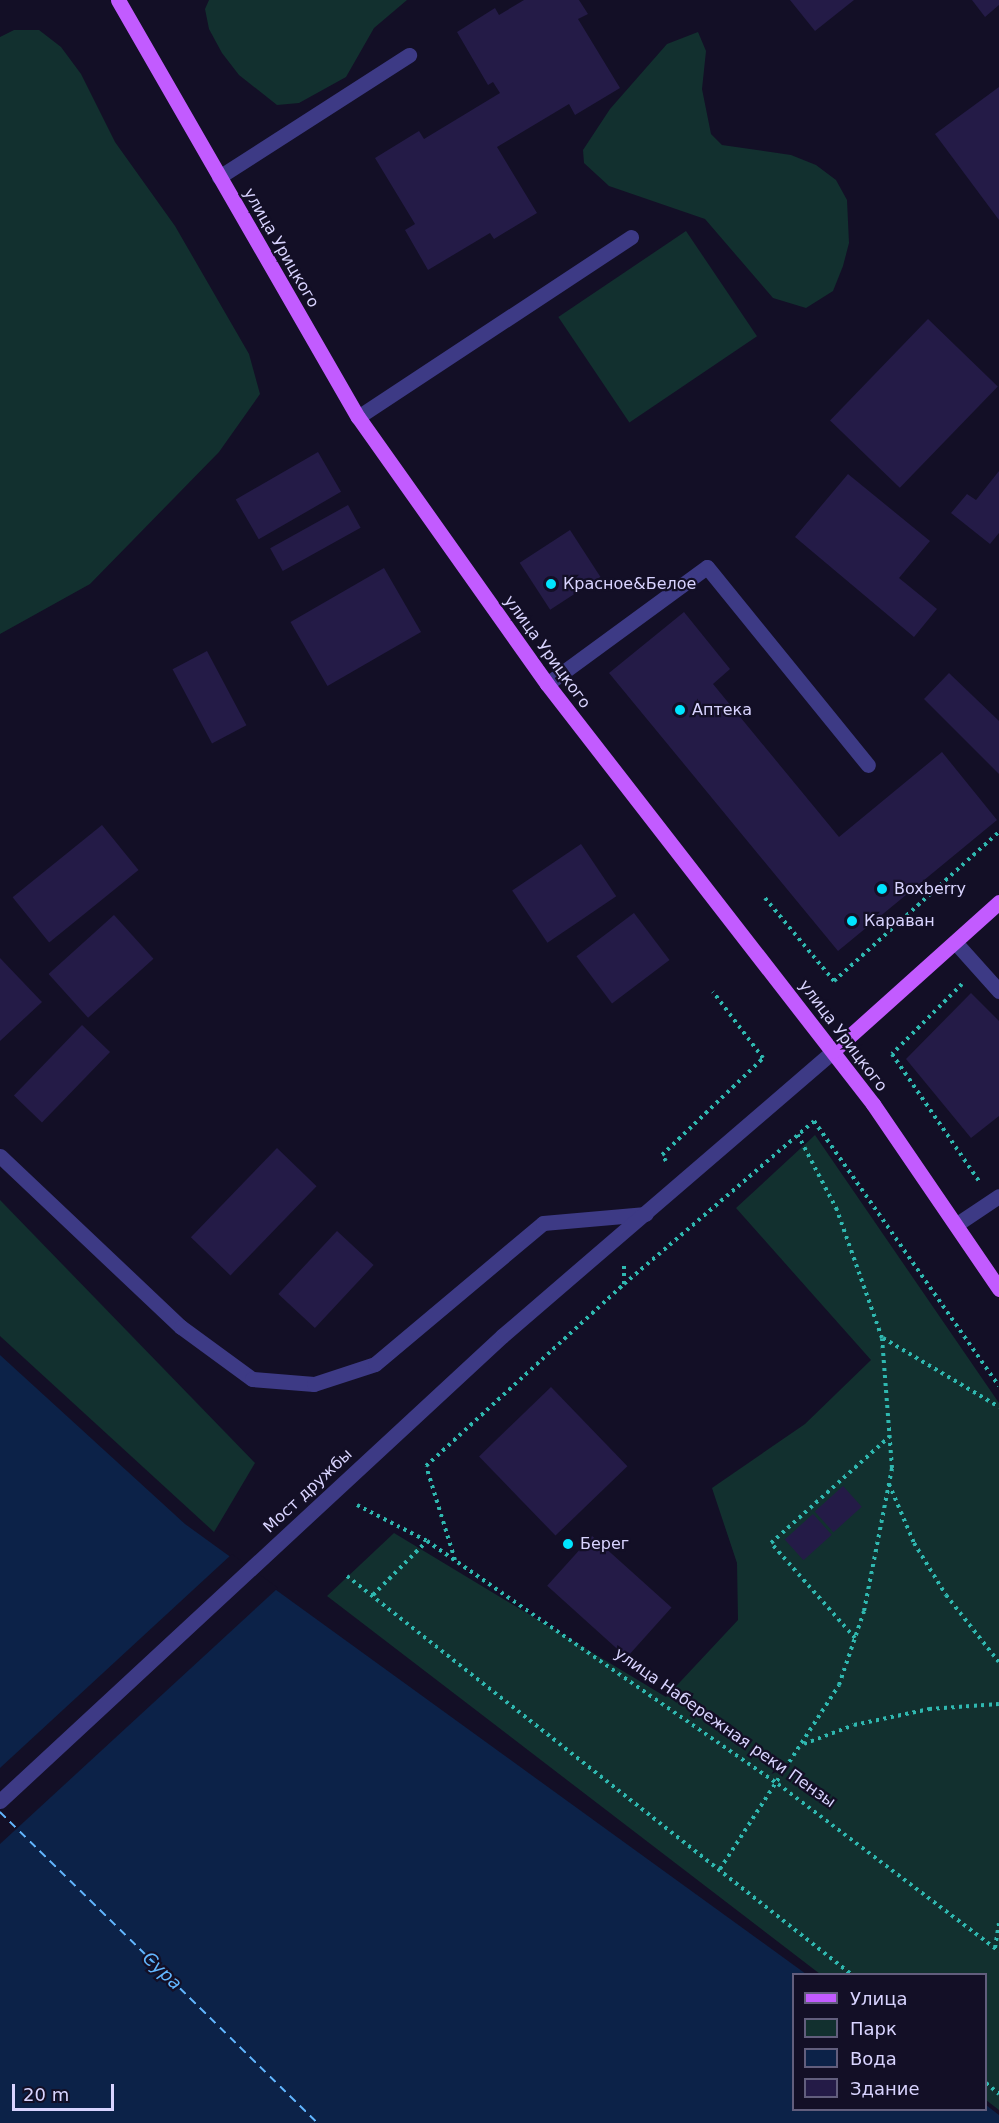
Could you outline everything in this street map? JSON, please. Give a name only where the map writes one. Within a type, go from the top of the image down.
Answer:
[{"type":"main road","name":"улица Урицкого","points":[[118,0],[358,417],[546,684],[832,1051],[957,1224],[999,1290]]},
{"type":"main road","points":[[832,1051],[999,902]]},
{"type":"street","points":[[219,177],[409,55]]},
{"type":"street","points":[[358,417],[631,237]]},
{"type":"street","points":[[546,684],[707,567],[868,765]]},
{"type":"street","points":[[955,942],[999,991]]},
{"type":"street","name":"Мост дружбы","points":[[0,1801],[332,1493],[623,1233],[832,1051]]},
{"type":"street","points":[[0,1156],[182,1327],[252,1378],[314,1384],[375,1364],[543,1223],[646,1214]]},
{"type":"street","points":[[957,1224],[996,1198]]},
{"type":"path","points":[[765,898],[834,981],[999,832]]},
{"type":"path","points":[[978,968],[892,1054],[996,1198]]},
{"type":"path","points":[[685,1180],[662,1155],[763,1058],[713,992]]},
{"type":"path","points":[[455,1561],[426,1466],[624,1284],[814,1120],[999,1386]]},
{"type":"path","points":[[720,1869],[804,1744],[838,1685],[855,1638],[889,1483],[889,1437],[882,1338],[837,1210],[798,1135]]},
{"type":"path","points":[[623,1233],[624,1284]]},
{"type":"path","points":[[882,1338],[999,1407]]},
{"type":"path","points":[[855,1638],[771,1543],[889,1437]]},
{"type":"path","points":[[889,1483],[914,1543],[946,1595],[999,1662]]},
{"type":"path","name":"улица Набережная реки Пензы","points":[[332,1493],[426,1541],[778,1784],[997,1950]]},
{"type":"path","points":[[373,1595],[426,1541]]},
{"type":"path","points":[[347,1576],[850,1973]]},
{"type":"path","points":[[804,1744],[854,1725],[929,1709],[999,1704]]},
{"type":"path","points":[[997,1950],[999,1923]]},
{"type":"path","points":[[987,2084],[999,2094]]},
{"type":"green space","points":[[209,0],[407,0],[374,28],[346,77],[299,103],[277,105],[239,75],[222,53],[209,29],[205,9]]},
{"type":"green space","points":[[14,30],[39,30],[61,47],[81,74],[115,142],[175,226],[249,354],[260,394],[219,452],[90,584],[0,634],[0,37]]},
{"type":"green space","points":[[698,32],[706,51],[702,89],[711,134],[722,145],[791,155],[816,165],[836,180],[847,200],[849,243],[843,266],[833,291],[806,308],[773,298],[705,219],[609,186],[584,163],[583,150],[610,109],[667,44]]},
{"type":"green space","points":[[686,231],[757,336],[629,422],[558,317]]},
{"type":"green space","points":[[815,1135],[999,1403],[999,2110],[987,2101],[987,1973],[819,1973],[327,1596],[394,1533],[666,1697],[738,1620],[737,1563],[712,1488],[805,1424],[871,1360],[736,1208]]},
{"type":"green space","points":[[0,1200],[255,1463],[214,1532],[0,1336]]},
{"type":"water","name":"Сура","points":[[0,1355],[185,1524],[805,1973],[792,1973],[792,2111],[987,2111],[987,2106],[999,2115],[999,2123],[0,2123]]},
{"type":"pier","points":[[232,1554],[278,1588],[0,1844],[0,1768]]},
{"type":"building","points":[[524,0],[579,0],[588,14],[578,19],[620,88],[575,115],[569,104],[497,147],[537,213],[494,239],[490,233],[428,270],[405,230],[415,224],[375,158],[419,131],[424,139],[500,93],[493,82],[488,85],[457,32],[495,8],[499,15]]},
{"type":"building","points":[[790,0],[854,0],[815,31]]},
{"type":"building","points":[[972,0],[999,0],[999,5],[985,17]]},
{"type":"building","points":[[999,87],[999,220],[935,134]]},
{"type":"building","points":[[928,319],[998,386],[900,488],[830,420]]},
{"type":"building","points":[[318,452],[341,492],[259,539],[236,500]]},
{"type":"building","points":[[999,471],[999,533],[990,544],[951,513],[967,494],[976,500]]},
{"type":"building","points":[[848,474],[930,541],[899,578],[937,609],[914,637],[795,537]]},
{"type":"building","points":[[348,505],[361,528],[283,571],[270,548]]},
{"type":"building","points":[[570,530],[600,577],[550,610],[520,563]]},
{"type":"building","points":[[384,568],[421,632],[327,686],[290,622]]},
{"type":"building","points":[[684,612],[730,669],[713,684],[839,837],[942,752],[997,820],[838,951],[609,673]]},
{"type":"building","points":[[207,651],[246,725],[212,743],[173,669]]},
{"type":"building","points":[[949,673],[999,721],[999,774],[924,699]]},
{"type":"building","points":[[102,825],[139,870],[49,942],[13,897]]},
{"type":"building","points":[[581,844],[616,896],[547,943],[512,890]]},
{"type":"building","points":[[634,913],[670,960],[612,1003],[576,956]]},
{"type":"building","points":[[114,915],[153,959],[88,1018],[49,974]]},
{"type":"building","points":[[0,958],[42,1002],[0,1041]]},
{"type":"building","points":[[971,993],[999,1021],[999,1116],[971,1138],[906,1059]]},
{"type":"building","points":[[82,1025],[110,1052],[42,1123],[14,1095]]},
{"type":"building","points":[[277,1148],[317,1186],[230,1275],[191,1237]]},
{"type":"building","points":[[337,1231],[374,1265],[315,1328],[278,1294]]},
{"type":"building","points":[[551,1387],[627,1466],[555,1536],[479,1456]]},
{"type":"building","points":[[843,1486],[862,1507],[833,1532],[815,1511]]},
{"type":"building","points":[[813,1514],[832,1535],[803,1560],[785,1539]]},
{"type":"building","points":[[592,1536],[672,1608],[627,1657],[547,1586]]},
{"type":"ferry route","points":[[0,1812],[318,2123]]},
{"type":"place","name":"Красное&Белое","points":[[551,584]]},
{"type":"place","name":"Аптека","points":[[680,710]]},
{"type":"place","name":"Boxberry","points":[[882,889]]},
{"type":"place","name":"Караван","points":[[852,921]]},
{"type":"place","name":"Берег","points":[[568,1544]]}]
